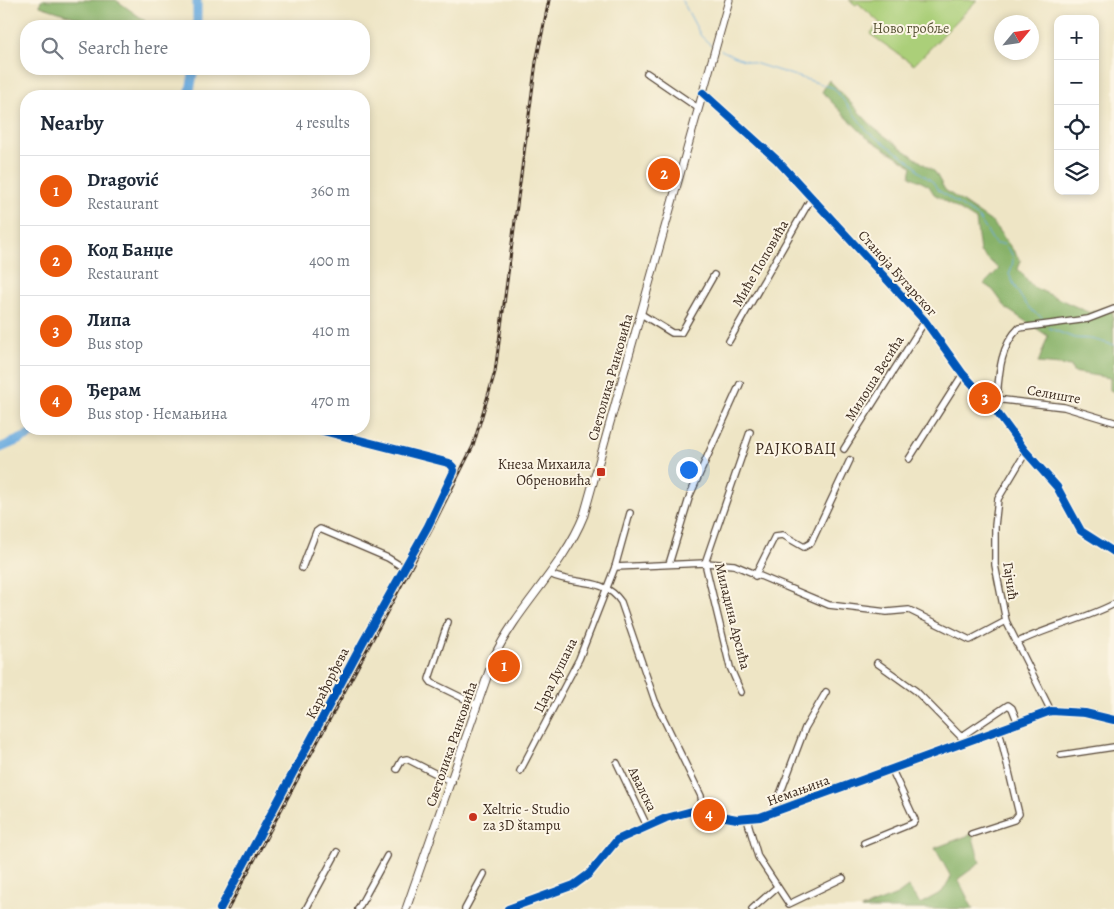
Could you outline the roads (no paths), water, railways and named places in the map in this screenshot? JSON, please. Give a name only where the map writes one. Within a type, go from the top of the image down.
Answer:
[{"type":"main road","name":"Светолика Ранковића","points":[[406,909],[452,782],[477,705],[502,642],[570,544],[584,515],[698,108],[730,2]]},
{"type":"street","points":[[647,73],[698,108]]},
{"type":"street","name":"Станоја Бугарског","points":[[703,93],[771,154],[812,196],[925,321],[963,374],[990,403],[1026,452],[1057,487],[1081,531],[1114,552]]},
{"type":"street","name":"Миће Поповића","points":[[729,341],[812,196]]},
{"type":"street","points":[[641,314],[672,333],[681,333],[714,275]]},
{"type":"street","points":[[990,403],[997,398],[1005,350],[1012,334],[1019,328],[1088,319],[1114,309]]},
{"type":"street","name":"Милоша Весића","points":[[844,449],[925,321]]},
{"type":"street","points":[[909,459],[963,374]]},
{"type":"street","points":[[669,564],[693,488],[740,384]]},
{"type":"street","name":"Селиште","points":[[997,398],[1064,407],[1114,422]]},
{"type":"street","name":"Миладина Арсића","points":[[741,692],[730,667],[705,563],[750,432]]},
{"type":"street","name":"Карађорђева","points":[[220,909],[438,507],[454,468],[449,463],[339,435]]},
{"type":"street","name":"Гајчић","points":[[1026,452],[1001,492],[996,509],[995,565],[1006,621],[1051,711]]},
{"type":"street","points":[[755,576],[775,536],[780,534],[804,547],[811,543],[850,460]]},
{"type":"street","name":"Цара Душана","points":[[520,771],[579,659],[615,567],[630,513]]},
{"type":"street","points":[[302,568],[316,532],[320,529],[388,558],[404,568]]},
{"type":"street","points":[[615,567],[705,563],[734,565],[803,596],[841,607],[887,612],[909,610],[970,640],[1006,621]]},
{"type":"street","points":[[550,574],[606,588],[619,598],[655,701],[701,796],[703,812]]},
{"type":"street","points":[[1016,642],[1093,614],[1114,604]]},
{"type":"street","points":[[448,622],[429,679],[432,683],[477,705]]},
{"type":"street","points":[[877,663],[916,691],[966,742]]},
{"type":"street","points":[[776,811],[776,806],[805,728],[826,692]]},
{"type":"street","points":[[962,736],[1008,705],[1012,708],[1018,723]]},
{"type":"street","name":"Немањина","points":[[508,909],[574,885],[589,874],[617,840],[684,812],[703,812],[726,818],[747,820],[892,770],[1051,711],[1085,713],[1114,720]]},
{"type":"street","points":[[970,834],[1014,820],[1019,814],[999,730]]},
{"type":"street","points":[[1062,755],[1114,746]]},
{"type":"street","points":[[397,769],[402,760],[407,759],[452,782]]},
{"type":"street","name":"Авалска","points":[[617,763],[647,826]]},
{"type":"street","points":[[864,843],[913,823],[915,820],[892,770]]},
{"type":"street","points":[[747,820],[756,852],[791,907],[843,878]]},
{"type":"street","points":[[306,909],[338,852]]},
{"type":"street","points":[[358,909],[387,856]]},
{"type":"street","points":[[465,909],[484,874]]},
{"type":"street","points":[[752,909],[777,887]]},
{"type":"waterway","points":[[197,0],[197,20]]},
{"type":"waterway","points":[[682,0],[701,36],[712,46]]},
{"type":"waterway","points":[[721,50],[738,58],[834,88],[868,132],[915,165],[918,171],[933,182],[938,190],[979,218],[995,244],[1003,244],[1007,248],[1013,258],[1009,274],[1014,284],[1027,305],[1044,320]]},
{"type":"waterway","points":[[190,90],[193,75]]},
{"type":"waterway","points":[[1049,328],[1074,338],[1091,339],[1114,345]]},
{"type":"waterway","points":[[0,448],[30,435]]},
{"type":"railway","points":[[228,909],[432,528],[473,446],[495,372],[536,62],[549,0]]},
{"type":"place","name":"Код Банџе","points":[[664,174]]},
{"type":"place","name":"Липа","points":[[985,398]]},
{"type":"place","name":"Кнеза Михаила Обреновића","points":[[601,472]]},
{"type":"place","name":"Dragović","points":[[504,666]]},
{"type":"place","name":"Ђерам","points":[[709,815]]},
{"type":"place","name":"Xeltric - Studio za 3D štampu","points":[[473,817]]},
{"type":"district","name":"РАЈКОВАЦ","points":[[796,448]]},
{"type":"park label","name":"Ново гробље","points":[[911,28]]}]
